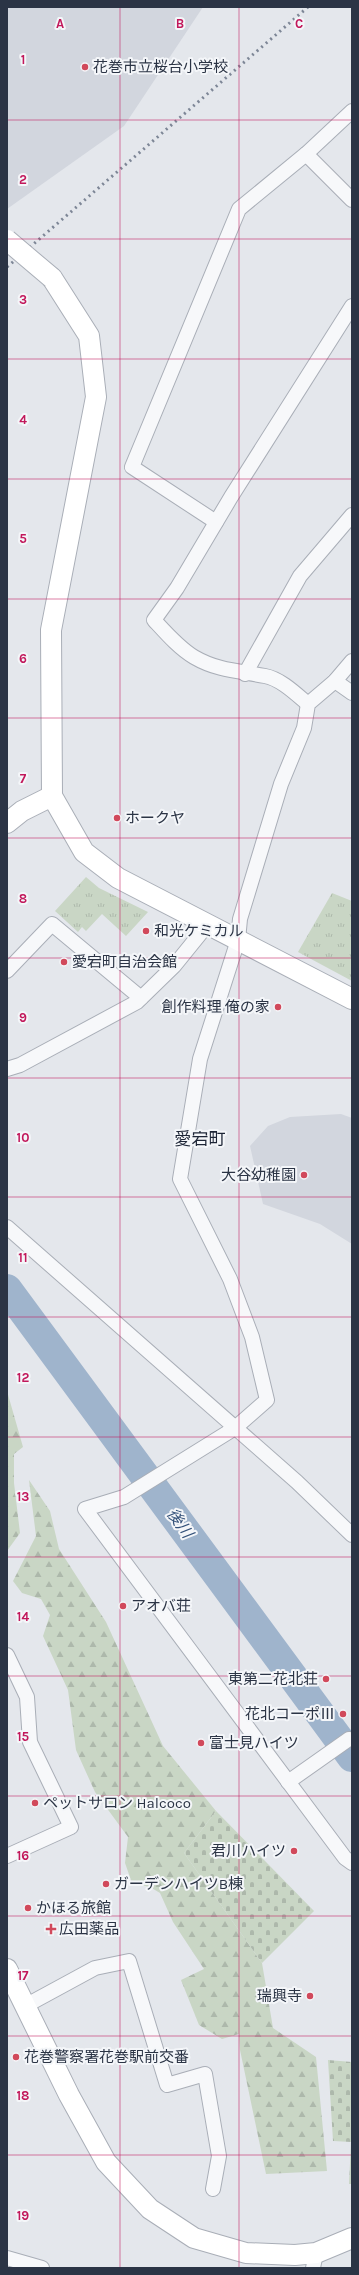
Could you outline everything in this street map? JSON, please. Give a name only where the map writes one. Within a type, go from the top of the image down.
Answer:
[{"type":"street","points":[[216,522],[132,467],[239,209],[306,154],[352,111]]},
{"type":"street","points":[[306,154],[352,200]]},
{"type":"street","points":[[7,240],[52,278],[89,336],[96,397],[50,630],[52,796],[84,852],[118,878],[352,999]]},
{"type":"street","points":[[308,704],[287,687],[266,676],[245,674],[219,668],[194,657],[167,636],[154,620],[177,588],[216,522],[352,306]]},
{"type":"street","points":[[245,674],[300,576],[352,515]]},
{"type":"street","points":[[352,661],[335,681],[308,704],[304,728],[282,784],[240,919],[238,940],[200,1059],[180,1179],[230,1279],[252,1337],[267,1400],[234,1428],[163,1471],[124,1497],[85,1509],[345,1858],[352,1863]]},
{"type":"street","points":[[335,681],[352,693]]},
{"type":"street","points":[[7,823],[22,811],[52,796]]},
{"type":"street","points":[[7,971],[52,924],[140,998]]},
{"type":"street","points":[[7,1069],[20,1065],[78,1035],[140,998],[174,966],[208,924]]},
{"type":"street","points":[[7,1227],[297,1482],[352,1535]]},
{"type":"street","points":[[7,1655],[27,1697],[30,1742],[71,1827],[7,1856]]},
{"type":"street","points":[[288,1782],[349,1739]]},
{"type":"street","points":[[18,2002],[95,1968],[129,1961],[167,2085],[205,2074],[219,2156],[213,2189]]},
{"type":"street","points":[[7,1969],[18,2002],[106,2162],[150,2209],[194,2238],[246,2253],[295,2255],[314,2260],[352,2238]]},
{"type":"street","points":[[7,2258],[42,2268]]},
{"type":"shaded area","name":"花巻市立桜台小学校","points":[[7,7],[203,7],[124,126],[7,209]]},
{"type":"shaded area","name":"大谷幼稚園","points":[[341,1114],[352,1118],[352,1244],[320,1224],[263,1204],[250,1146],[268,1126],[290,1117]]},
{"type":"green space","points":[[86,877],[99,888],[148,912],[126,936],[102,914],[86,931],[82,927],[78,932],[55,911]]},
{"type":"green space","points":[[332,893],[352,901],[352,981],[298,952]]},
{"type":"green space","points":[[7,1391],[23,1447],[14,1454],[14,1483],[20,1533],[7,1551]]},
{"type":"green space","points":[[29,1480],[50,1511],[59,1549],[106,1622],[163,1746],[216,1811],[184,1853],[262,1963],[273,2028],[316,2057],[327,2171],[266,2174],[240,2050],[239,2034],[222,2039],[199,2025],[181,1980],[204,1969],[173,1922],[160,1893],[150,1887],[132,1883],[125,1863],[128,1837],[95,1792],[76,1750],[68,1690],[43,1636],[50,1615],[41,1599],[22,1593],[13,1581],[36,1536]]},
{"type":"green space","points":[[216,1811],[314,1911],[262,1963],[184,1853]]},
{"type":"green space","points":[[328,2060],[352,2062],[352,2184],[349,2184],[351,2142],[333,2141]]},
{"type":"waterway","name":"後川","points":[[7,1289],[352,1757]]},
{"type":"railway","points":[[7,267],[308,7]]},
{"type":"place","name":"花巻市立桜台小学校","points":[[85,67]]},
{"type":"place","name":"ホークヤ","points":[[117,818]]},
{"type":"place","name":"和光ケミカル","points":[[146,931]]},
{"type":"place","name":"愛宕町自治会館","points":[[64,962]]},
{"type":"place","name":"創作料理 俺の家","points":[[278,1007]]},
{"type":"place","name":"大谷幼稚園","points":[[304,1175]]},
{"type":"place","name":"アオバ荘","points":[[123,1606]]},
{"type":"place","name":"東第二花北荘","points":[[326,1679]]},
{"type":"place","name":"花北コーポⅢ","points":[[343,1714]]},
{"type":"place","name":"富士見ハイツ","points":[[201,1743]]},
{"type":"place","name":"ペットサロン Halcoco","points":[[35,1803]]},
{"type":"place","name":"君川ハイツ","points":[[294,1851]]},
{"type":"place","name":"ガーデンハイツB棟","points":[[106,1884]]},
{"type":"place","name":"かほる旅館","points":[[28,1908]]},
{"type":"place","name":"広田薬品","points":[[51,1929]]},
{"type":"place","name":"瑞興寺","points":[[310,1996]]},
{"type":"place","name":"花巻警察署花巻駅前交番","points":[[16,2057]]},
{"type":"district","name":"愛宕町","points":[[200,1139]]}]
